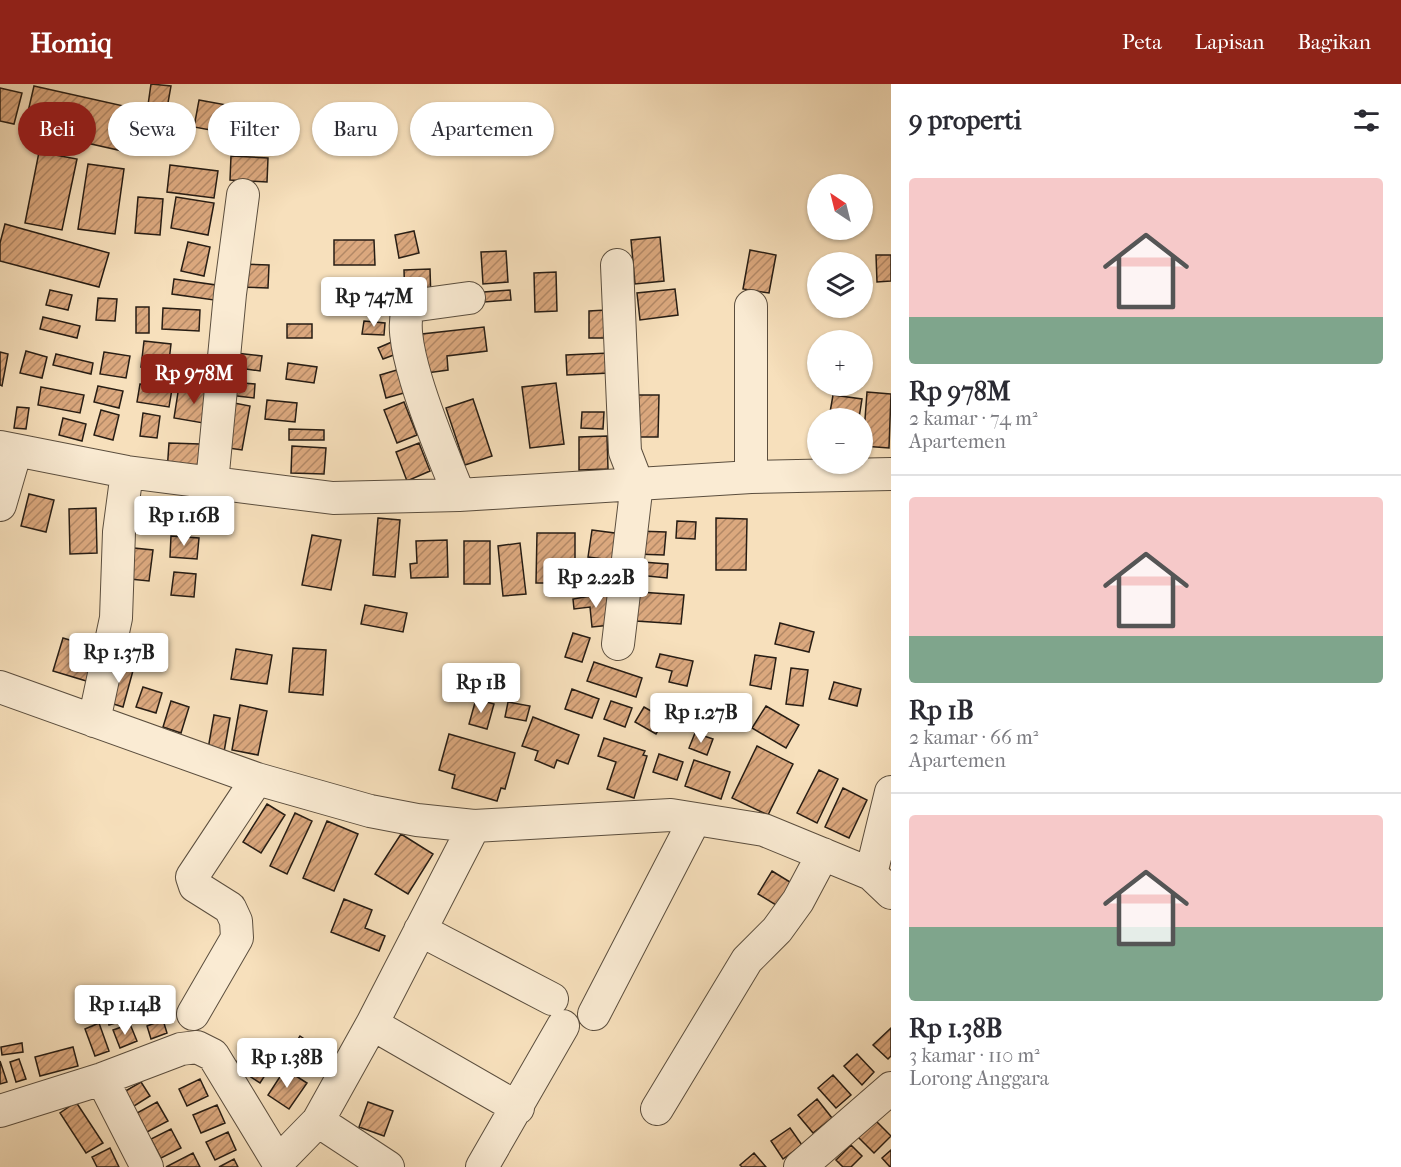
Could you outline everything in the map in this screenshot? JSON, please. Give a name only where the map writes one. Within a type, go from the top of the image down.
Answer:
[{"type":"street","points":[[212,483],[230,294],[243,195]]},
{"type":"street","points":[[617,265],[625,452],[637,483],[618,644]]},
{"type":"street","points":[[459,495],[424,405],[404,331],[406,312],[411,306],[469,298]]},
{"type":"street","points":[[751,306],[751,477]]},
{"type":"street","points":[[0,505],[8,448],[127,472],[333,498],[459,495],[751,477],[891,474]]},
{"type":"street","points":[[94,721],[116,618],[119,532],[127,472]]},
{"type":"street","points":[[0,687],[257,779],[370,810],[417,820],[474,826],[671,815],[764,830],[823,854],[881,884],[891,792]]},
{"type":"street","points":[[193,1014],[237,939],[236,921],[230,908],[195,886],[192,877],[257,779]]},
{"type":"street","points":[[594,1014],[695,819]]},
{"type":"street","points":[[0,1111],[102,1079],[181,1049],[197,1047],[213,1055],[279,1165],[318,1121],[372,1024],[474,826]]},
{"type":"street","points":[[657,1109],[747,960],[777,930],[798,901],[823,854]]},
{"type":"street","points":[[420,930],[558,1012],[518,1108],[482,1167]]},
{"type":"street","points":[[372,1024],[518,1108]]},
{"type":"street","points":[[102,1079],[147,1167]]},
{"type":"street","points":[[800,1167],[891,1088]]},
{"type":"street","points":[[318,1121],[388,1167]]},
{"type":"building","points":[[151,84],[171,86],[168,102],[148,102]]},
{"type":"building","points":[[34,86],[108,103],[108,148],[96,145],[96,102],[30,102]]},
{"type":"building","points":[[0,88],[22,93],[14,124],[0,121]]},
{"type":"building","points":[[199,100],[210,102],[208,102],[208,130],[196,127]]},
{"type":"building","points":[[38,156],[77,159],[62,230],[25,223]]},
{"type":"building","points":[[231,156],[268,158],[267,182],[230,180]]},
{"type":"building","points":[[88,164],[124,169],[115,234],[78,229]]},
{"type":"building","points":[[170,165],[218,171],[214,198],[167,192]]},
{"type":"building","points":[[138,197],[163,199],[160,235],[135,233]]},
{"type":"building","points":[[176,197],[214,203],[208,235],[171,228]]},
{"type":"building","points":[[5,224],[109,253],[99,287],[0,261],[0,243]]},
{"type":"building","points":[[414,231],[419,253],[399,258],[395,235]]},
{"type":"building","points":[[660,237],[664,281],[635,284],[631,240]]},
{"type":"building","points":[[334,240],[374,240],[375,265],[334,265]]},
{"type":"building","points":[[188,242],[210,247],[204,276],[181,271]]},
{"type":"building","points":[[750,250],[776,255],[769,293],[743,289]]},
{"type":"building","points":[[506,251],[508,282],[483,284],[481,252]]},
{"type":"building","points":[[876,255],[891,255],[891,281],[877,282]]},
{"type":"building","points":[[238,264],[269,265],[268,288],[237,287]]},
{"type":"building","points":[[430,269],[431,301],[405,302],[404,270]]},
{"type":"building","points":[[556,272],[557,311],[535,312],[534,273]]},
{"type":"building","points":[[174,279],[216,285],[214,300],[172,294]]},
{"type":"building","points":[[675,289],[678,315],[640,320],[637,293]]},
{"type":"building","points":[[50,290],[72,295],[68,310],[46,305]]},
{"type":"building","points":[[510,290],[511,300],[484,302],[484,292]]},
{"type":"building","points":[[329,291],[376,292],[376,311],[329,310]]},
{"type":"building","points":[[98,298],[117,299],[115,321],[96,320]]},
{"type":"building","points":[[136,307],[149,307],[149,333],[136,333]]},
{"type":"building","points":[[163,308],[200,310],[199,331],[162,329]]},
{"type":"building","points":[[606,310],[606,338],[589,338],[589,311]]},
{"type":"building","points":[[43,317],[80,326],[77,338],[40,329]]},
{"type":"building","points":[[364,321],[385,323],[384,335],[362,334]]},
{"type":"building","points":[[287,324],[312,324],[312,338],[287,338]]},
{"type":"building","points":[[484,327],[487,351],[447,356],[448,370],[427,373],[422,334]]},
{"type":"building","points":[[144,341],[171,344],[168,370],[141,367]]},
{"type":"building","points":[[394,341],[399,353],[383,359],[378,348]]},
{"type":"building","points":[[26,351],[47,357],[42,378],[20,373]]},
{"type":"building","points":[[0,352],[8,354],[2,386],[0,385]]},
{"type":"building","points":[[104,352],[130,356],[126,378],[100,374]]},
{"type":"building","points":[[235,353],[262,356],[260,371],[233,367]]},
{"type":"building","points":[[609,353],[610,373],[567,375],[566,355]]},
{"type":"building","points":[[56,354],[93,363],[91,374],[53,365]]},
{"type":"building","points":[[185,361],[205,364],[202,382],[183,379]]},
{"type":"building","points":[[288,363],[317,367],[314,383],[286,379]]},
{"type":"building","points":[[397,370],[404,393],[386,398],[380,375]]},
{"type":"building","points":[[230,382],[255,384],[254,398],[229,395]]},
{"type":"building","points":[[556,383],[564,444],[530,448],[522,387]]},
{"type":"building","points":[[140,384],[172,389],[169,407],[137,402]]},
{"type":"building","points":[[98,386],[123,391],[119,408],[94,402]]},
{"type":"building","points":[[179,386],[214,392],[209,424],[174,418]]},
{"type":"building","points":[[41,387],[84,395],[80,413],[38,405]]},
{"type":"building","points":[[873,392],[891,394],[889,448],[873,447],[873,408],[866,408],[867,396],[873,396]]},
{"type":"building","points":[[629,395],[659,395],[658,437],[629,437]]},
{"type":"building","points":[[833,396],[862,399],[861,408],[831,408]]},
{"type":"building","points":[[473,399],[492,456],[465,465],[446,408]]},
{"type":"building","points":[[267,400],[297,403],[295,422],[265,419]]},
{"type":"building","points":[[229,402],[250,406],[242,450],[222,447]]},
{"type":"building","points":[[404,402],[417,435],[397,443],[384,410]]},
{"type":"building","points":[[17,407],[29,408],[26,429],[14,428]]},
{"type":"building","points":[[101,410],[119,415],[113,440],[94,435]]},
{"type":"building","points":[[582,412],[604,412],[603,429],[581,428]]},
{"type":"building","points":[[143,413],[160,416],[157,438],[140,436]]},
{"type":"building","points":[[63,418],[86,424],[82,441],[59,435]]},
{"type":"building","points":[[289,429],[324,430],[324,440],[289,440]]},
{"type":"building","points":[[607,436],[608,469],[579,470],[579,437]]},
{"type":"building","points":[[169,443],[200,444],[197,474],[167,472]]},
{"type":"building","points":[[419,443],[430,471],[407,481],[396,452]]},
{"type":"building","points":[[292,446],[326,448],[324,474],[291,473]]},
{"type":"building","points":[[29,494],[54,500],[46,532],[21,526]]},
{"type":"building","points":[[152,498],[155,526],[134,528],[132,500]]},
{"type":"building","points":[[96,508],[97,553],[70,554],[69,509]]},
{"type":"building","points":[[378,518],[400,520],[395,577],[373,575]]},
{"type":"building","points":[[716,518],[747,519],[746,570],[716,570]]},
{"type":"building","points":[[677,521],[696,522],[695,539],[676,538]]},
{"type":"building","points":[[592,530],[622,534],[619,561],[588,557]]},
{"type":"building","points":[[637,531],[666,532],[664,555],[635,554]]},
{"type":"building","points":[[537,533],[575,533],[575,583],[536,583]]},
{"type":"building","points":[[312,535],[341,540],[331,590],[302,585]]},
{"type":"building","points":[[171,536],[199,538],[197,559],[170,557]]},
{"type":"building","points":[[447,540],[448,577],[411,578],[410,564],[417,563],[416,541]]},
{"type":"building","points":[[464,541],[490,541],[490,584],[464,584]]},
{"type":"building","points":[[520,543],[526,594],[503,596],[498,546]]},
{"type":"building","points":[[124,547],[153,550],[149,581],[120,578]]},
{"type":"building","points":[[629,561],[668,564],[667,578],[628,574]]},
{"type":"building","points":[[613,567],[613,584],[584,585],[584,568]]},
{"type":"building","points":[[174,572],[196,574],[194,597],[171,595]]},
{"type":"building","points":[[639,592],[684,595],[681,624],[636,621]]},
{"type":"building","points":[[608,593],[611,625],[592,627],[590,607],[574,609],[573,599]]},
{"type":"building","points":[[365,605],[407,613],[403,632],[361,624]]},
{"type":"building","points":[[780,623],[814,632],[809,652],[775,644]]},
{"type":"building","points":[[573,633],[590,638],[582,662],[565,657]]},
{"type":"building","points":[[63,638],[103,650],[93,683],[53,671]]},
{"type":"building","points":[[293,648],[326,650],[323,695],[289,692]]},
{"type":"building","points":[[236,649],[272,655],[267,684],[231,679]]},
{"type":"building","points":[[660,654],[693,661],[687,686],[669,682],[672,671],[656,667]]},
{"type":"building","points":[[755,655],[776,658],[771,689],[750,685]]},
{"type":"building","points":[[115,662],[134,667],[123,707],[104,701]]},
{"type":"building","points":[[594,662],[642,678],[636,697],[587,681]]},
{"type":"building","points":[[791,668],[808,670],[803,706],[786,704]]},
{"type":"building","points":[[834,682],[861,689],[857,706],[829,699]]},
{"type":"building","points":[[143,687],[162,693],[156,713],[136,707]]},
{"type":"building","points":[[572,689],[599,699],[592,718],[565,709]]},
{"type":"building","points":[[476,699],[494,704],[487,729],[469,724]]},
{"type":"building","points":[[171,701],[189,707],[181,733],[163,727]]},
{"type":"building","points":[[611,701],[632,708],[625,727],[604,719]]},
{"type":"building","points":[[704,701],[721,705],[715,727],[699,723]]},
{"type":"building","points":[[508,702],[530,706],[526,721],[505,717]]},
{"type":"building","points":[[240,705],[267,711],[258,755],[232,750]]},
{"type":"building","points":[[766,706],[799,725],[786,748],[752,728]]},
{"type":"building","points":[[644,707],[665,719],[656,734],[635,722]]},
{"type":"building","points":[[214,715],[230,718],[224,752],[208,749]]},
{"type":"building","points":[[533,717],[579,735],[568,764],[557,760],[554,768],[535,760],[538,751],[522,746]]},
{"type":"building","points":[[695,733],[713,739],[707,755],[689,748]]},
{"type":"building","points":[[449,734],[515,753],[505,789],[501,788],[497,801],[452,788],[455,775],[439,770]]},
{"type":"building","points":[[604,738],[645,751],[643,755],[647,756],[634,798],[607,789],[616,762],[598,756]]},
{"type":"building","points":[[757,746],[793,764],[768,815],[732,798]]},
{"type":"building","points":[[659,754],[683,762],[677,780],[653,772]]},
{"type":"building","points":[[694,760],[730,772],[721,799],[685,786]]},
{"type":"building","points":[[819,770],[838,779],[817,823],[797,813]]},
{"type":"building","points":[[843,788],[867,800],[849,838],[825,827]]},
{"type":"building","points":[[267,804],[285,815],[261,853],[243,842]]},
{"type":"building","points":[[295,813],[312,821],[287,874],[270,866]]},
{"type":"building","points":[[327,821],[358,834],[334,891],[303,878]]},
{"type":"building","points":[[401,834],[433,854],[408,894],[375,874]]},
{"type":"building","points":[[772,871],[803,890],[789,913],[758,894]]},
{"type":"building","points":[[344,899],[372,910],[365,928],[385,936],[379,951],[331,932]]},
{"type":"building","points":[[134,1003],[138,1016],[109,1025],[105,1012]]},
{"type":"building","points":[[163,1020],[167,1033],[151,1039],[147,1026]]},
{"type":"building","points":[[99,1023],[109,1051],[95,1056],[85,1029]]},
{"type":"building","points":[[130,1024],[137,1041],[120,1048],[113,1030]]},
{"type":"building","points":[[891,1028],[891,1056],[888,1059],[873,1045]]},
{"type":"building","points":[[300,1036],[325,1053],[313,1071],[288,1054]]},
{"type":"building","points":[[22,1043],[23,1052],[2,1055],[1,1047]]},
{"type":"building","points":[[247,1046],[273,1063],[260,1083],[234,1066]]},
{"type":"building","points":[[73,1047],[78,1066],[40,1076],[35,1057]]},
{"type":"building","points":[[857,1054],[874,1072],[862,1085],[844,1066]]},
{"type":"building","points":[[19,1059],[26,1079],[16,1082],[10,1062]]},
{"type":"building","points":[[0,1061],[7,1082],[0,1084]]},
{"type":"building","points":[[285,1069],[307,1083],[289,1109],[268,1095]]},
{"type":"building","points":[[833,1075],[851,1095],[836,1108],[818,1088]]},
{"type":"building","points":[[200,1079],[208,1096],[187,1106],[179,1089]]},
{"type":"building","points":[[141,1082],[150,1096],[131,1108],[122,1093]]},
{"type":"building","points":[[817,1099],[832,1118],[813,1133],[798,1115]]},
{"type":"building","points":[[76,1102],[103,1143],[86,1153],[60,1113]]},
{"type":"building","points":[[157,1102],[168,1121],[147,1132],[137,1113]]},
{"type":"building","points":[[368,1102],[393,1111],[384,1136],[359,1127]]},
{"type":"building","points":[[217,1105],[225,1123],[201,1133],[193,1115]]},
{"type":"building","points":[[874,1119],[891,1136],[874,1153],[857,1136]]},
{"type":"building","points":[[790,1128],[802,1145],[783,1159],[771,1141]]},
{"type":"building","points":[[171,1129],[181,1148],[161,1158],[151,1139]]},
{"type":"building","points":[[228,1132],[236,1150],[215,1160],[206,1142]]},
{"type":"building","points":[[851,1145],[862,1156],[851,1167],[843,1167],[836,1160]]},
{"type":"building","points":[[110,1148],[119,1167],[97,1167],[92,1157]]},
{"type":"building","points":[[891,1150],[891,1167],[890,1167],[882,1158]]},
{"type":"building","points":[[193,1153],[200,1167],[166,1167]]},
{"type":"building","points":[[754,1153],[766,1167],[742,1167],[740,1165]]},
{"type":"building","points":[[234,1159],[238,1167],[219,1167]]}]
